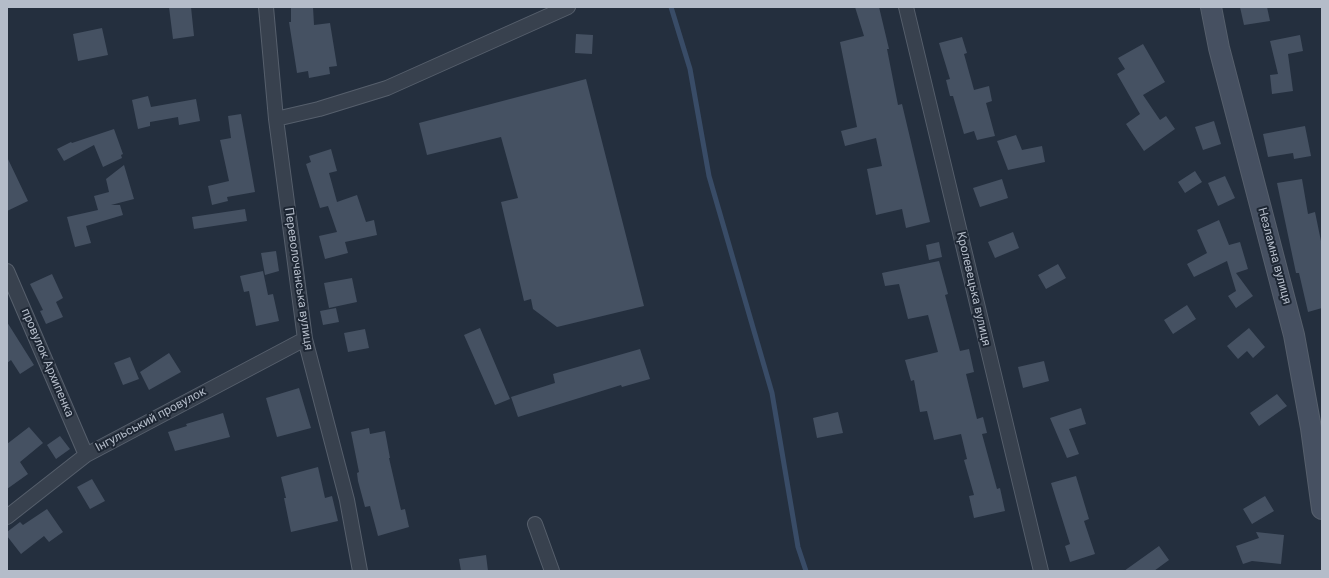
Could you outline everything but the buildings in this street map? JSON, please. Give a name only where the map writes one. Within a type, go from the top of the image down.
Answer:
[{"type":"street","name":"Переволочанська вулиця","points":[[266,7],[276,119],[305,339],[347,500],[360,571]]},
{"type":"street","points":[[276,119],[319,110],[387,88],[568,7]]},
{"type":"street","name":"Кролевецька вулиця","points":[[906,7],[1041,571]]},
{"type":"street","name":"Незламна вулиця","points":[[1211,7],[1219,48],[1294,335],[1311,428],[1322,509]]},
{"type":"street","name":"провулок Архипенка","points":[[7,272],[86,455]]},
{"type":"street","name":"Інгульський провулок","points":[[7,517],[86,455],[305,339]]},
{"type":"street","points":[[535,524],[552,571]]},
{"type":"waterway","points":[[671,7],[690,69],[709,176],[772,393],[798,547],[806,571]]}]
